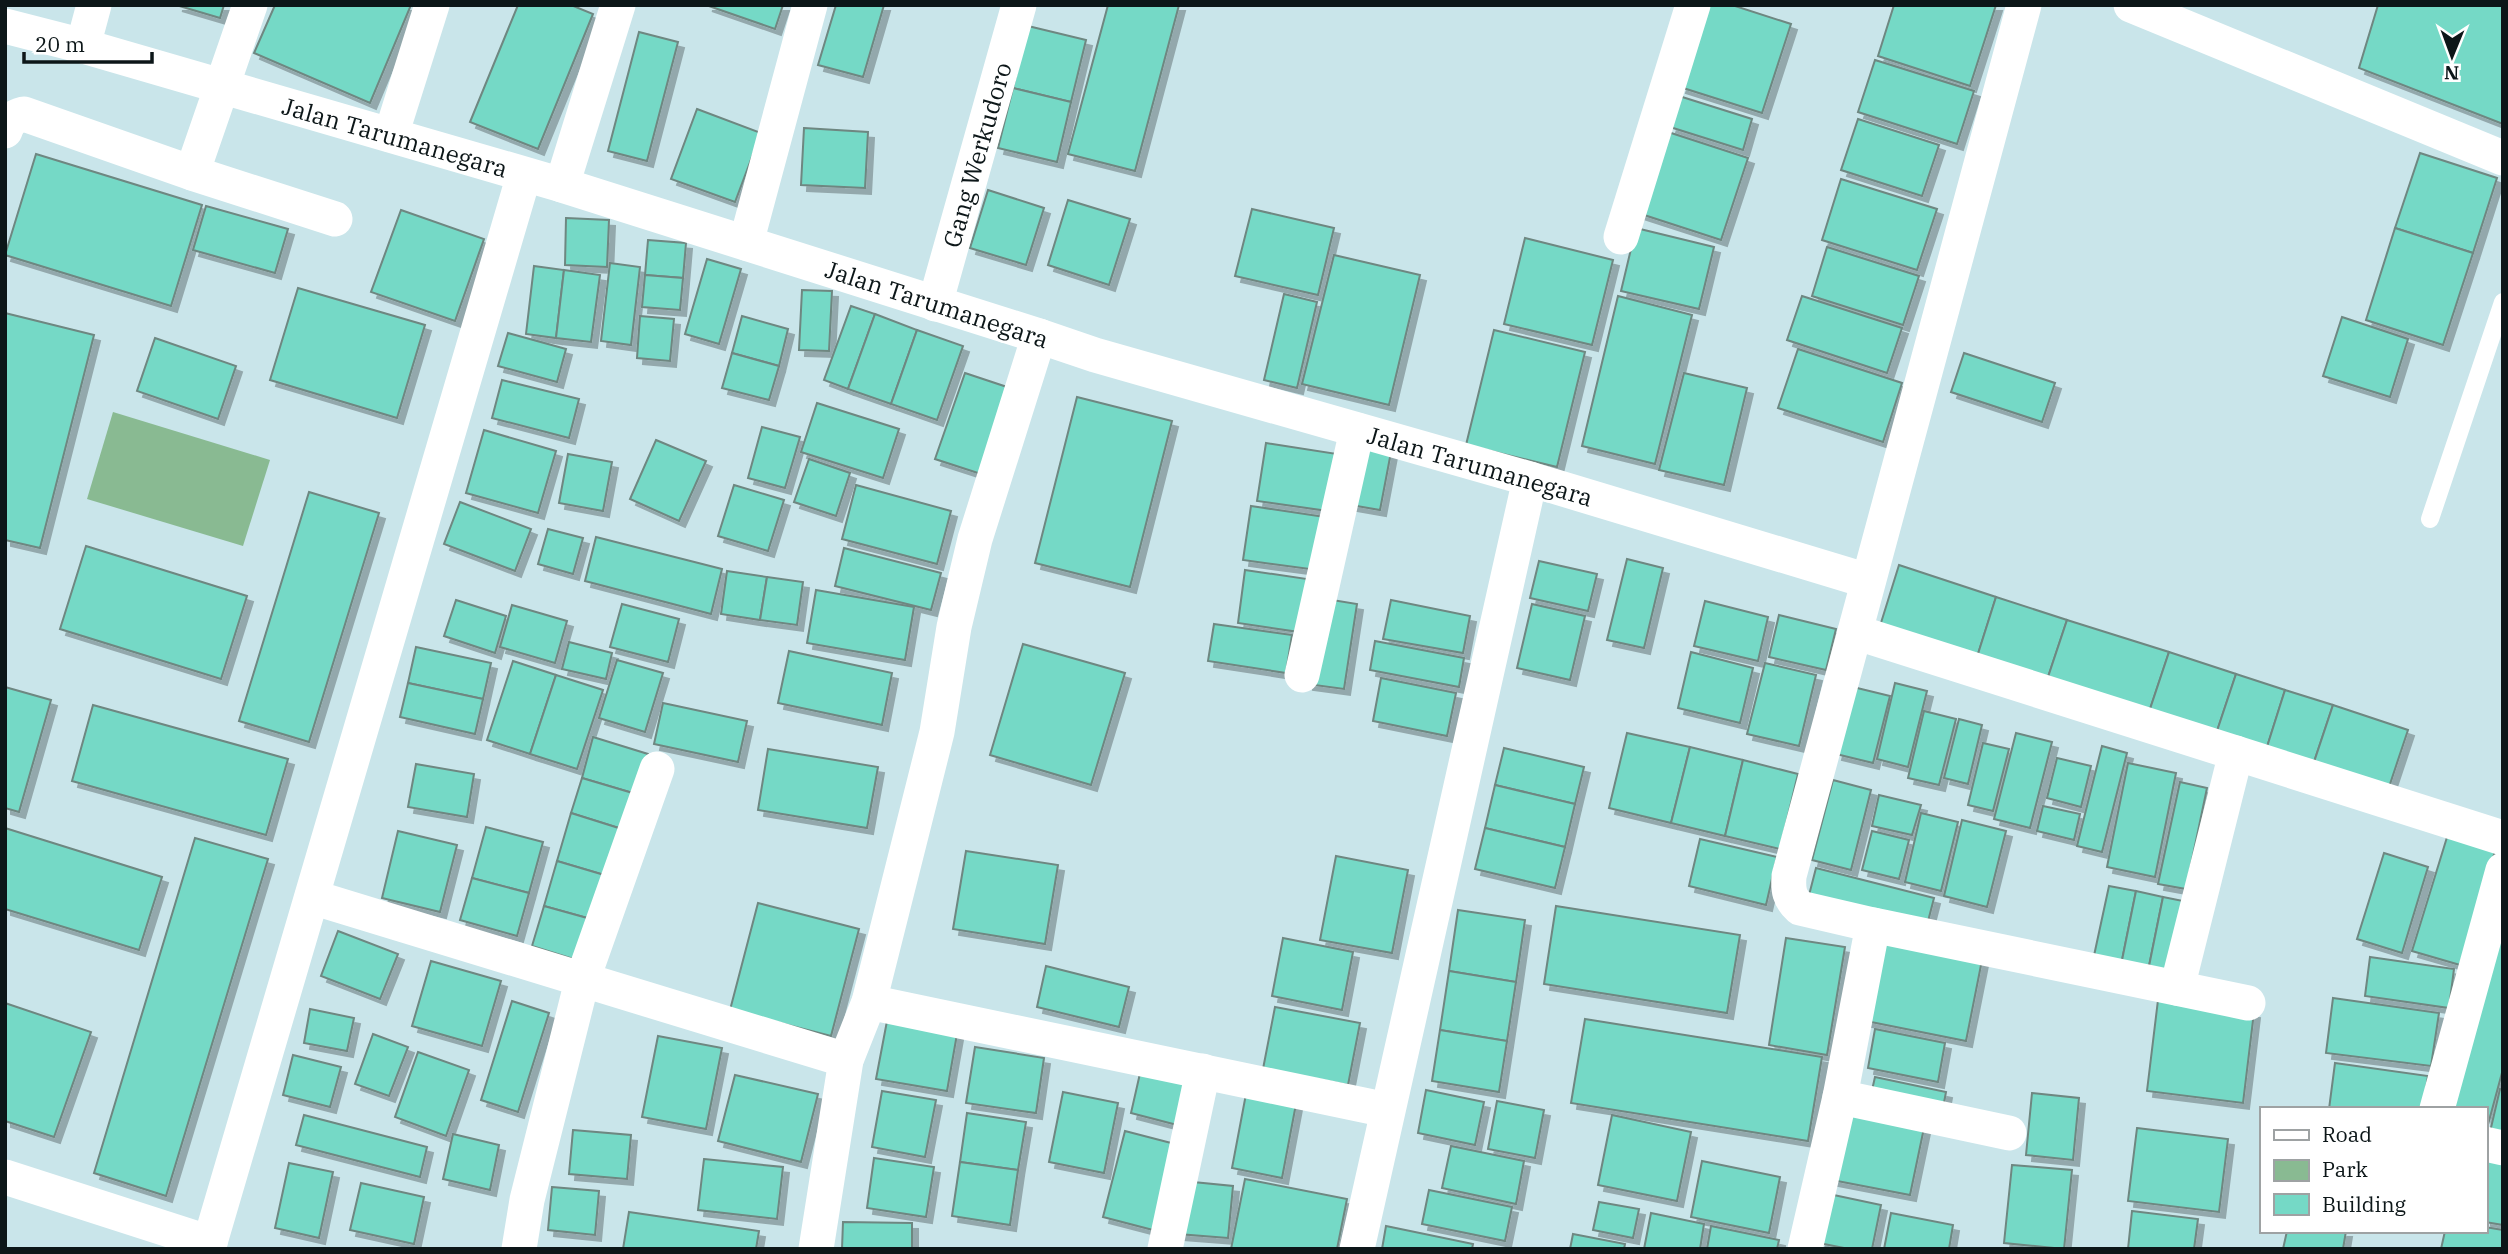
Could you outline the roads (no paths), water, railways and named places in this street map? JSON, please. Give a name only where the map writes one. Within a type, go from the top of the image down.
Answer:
[{"type":"street","points":[[83,46],[94,5]]},
{"type":"street","points":[[192,173],[250,5]]},
{"type":"street","points":[[391,135],[432,5]]},
{"type":"street","points":[[562,185],[618,5]]},
{"type":"street","points":[[747,243],[810,5]]},
{"type":"street","name":"Gang Werkudoro","points":[[935,304],[1019,5]]},
{"type":"street","points":[[1621,237],[1693,5]]},
{"type":"street","points":[[2024,5],[1789,876],[1788,892],[1800,908],[2248,1003]]},
{"type":"street","points":[[2131,5],[2503,158]]},
{"type":"street","name":"Jalan Tarumanegara","points":[[5,26],[83,46],[562,185],[1095,355],[1530,479],[1868,581]]},
{"type":"street","points":[[5,131],[14,117],[24,114],[192,173],[335,219]]},
{"type":"street","points":[[5,1177],[209,1246],[524,175]]},
{"type":"street","points":[[816,1249],[846,1060],[869,1002],[937,732],[954,627],[975,539],[1039,335]]},
{"type":"street","points":[[1302,675],[1357,430]]},
{"type":"street","points":[[1357,1249],[1530,479]]},
{"type":"street","points":[[1855,632],[2503,838]]},
{"type":"street","points":[[2177,988],[2236,753]]},
{"type":"street","points":[[519,1249],[527,1200],[582,981],[657,769]]},
{"type":"street","points":[[2438,1107],[2503,870]]},
{"type":"street","points":[[312,897],[846,1060]]},
{"type":"street","points":[[1805,1249],[1840,1097],[1873,925]]},
{"type":"street","points":[[869,1002],[1387,1110]]},
{"type":"street","points":[[1165,1249],[1203,1071]]},
{"type":"street","points":[[1840,1097],[2009,1133]]},
{"type":"lane","points":[[2430,519],[2503,302]]}]
